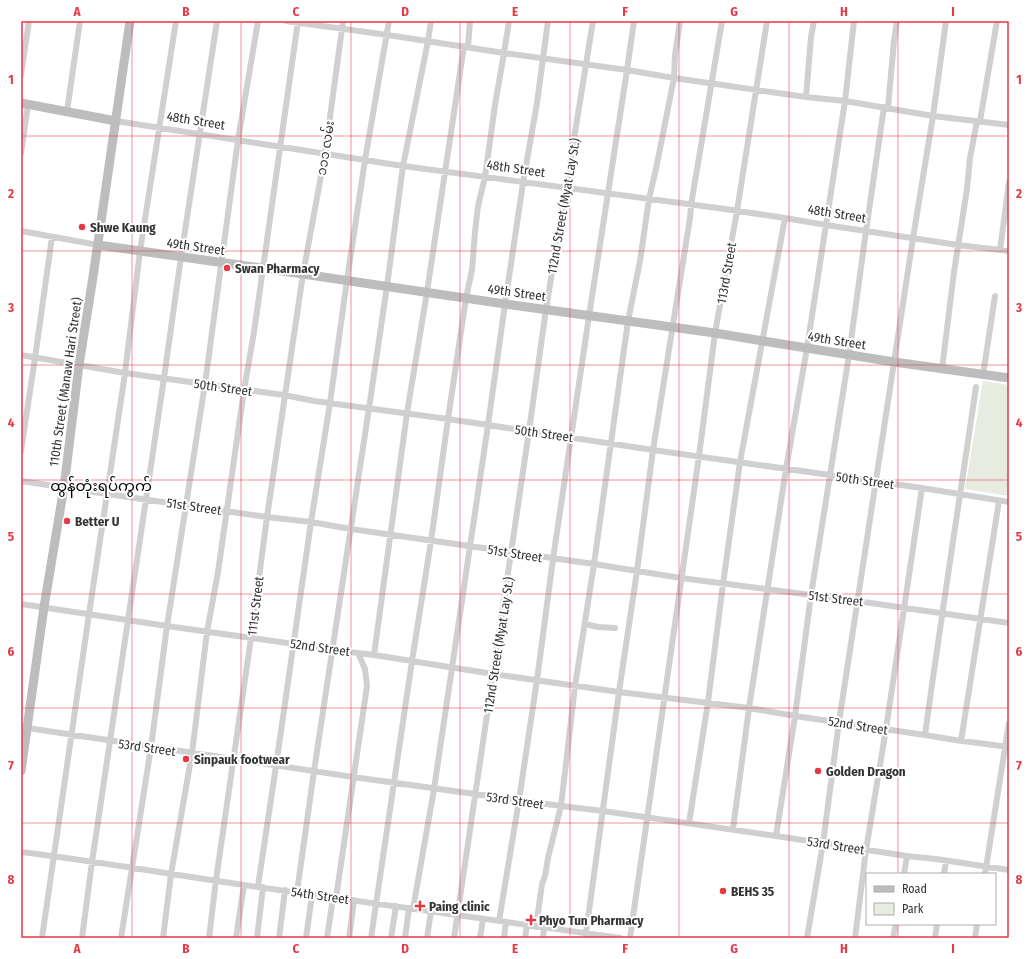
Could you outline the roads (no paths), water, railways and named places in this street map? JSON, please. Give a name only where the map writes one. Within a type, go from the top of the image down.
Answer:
[{"type":"main road","name":"110th Street (Manaw Hari Street)","points":[[21,771],[24,728],[64,487],[79,365],[130,21]]},
{"type":"main road","name":"48th Street","points":[[24,104],[116,121]]},
{"type":"main road","name":"49th Street","points":[[98,245],[715,333],[763,342],[1009,378]]},
{"type":"street","points":[[21,75],[29,21]]},
{"type":"street","points":[[67,111],[80,21]]},
{"type":"street","points":[[42,938],[88,614],[125,372],[140,251],[176,21]]},
{"type":"street","points":[[82,938],[164,378],[180,256],[217,21]]},
{"type":"street","points":[[121,938],[133,868],[167,626],[205,384],[238,140],[258,21]]},
{"type":"street","points":[[286,21],[806,97],[845,101],[932,116],[1009,125]]},
{"type":"street","name":"၁၁၁ လမ်း","points":[[303,274],[325,154],[343,21]]},
{"type":"street","points":[[257,938],[261,887],[276,766],[330,403],[346,280],[365,160],[388,35],[389,21]]},
{"type":"street","points":[[297,892],[387,286],[403,166],[428,41],[430,21]]},
{"type":"street","points":[[374,654],[407,414],[470,21]]},
{"type":"street","points":[[371,938],[466,298],[472,270],[478,206],[485,177],[509,21]]},
{"type":"street","points":[[405,938],[434,789],[548,21]]},
{"type":"street","name":"112nd Street (Myat Lay St.)","points":[[454,938],[530,431],[546,309],[593,21]]},
{"type":"street","points":[[499,921],[537,680],[553,559],[634,21]]},
{"type":"street","points":[[536,927],[542,884],[561,806],[575,686],[612,443],[628,321],[674,78],[675,55],[680,21]]},
{"type":"street","points":[[587,936],[653,450],[691,205],[722,21]]},
{"type":"street","name":"113rd Street","points":[[630,938],[699,456],[715,333],[737,211],[767,21]]},
{"type":"street","points":[[806,97],[811,37],[814,21]]},
{"type":"street","points":[[733,829],[749,708],[845,101],[854,21]]},
{"type":"street","points":[[776,836],[795,716],[811,595],[849,355],[866,231],[886,108],[897,21]]},
{"type":"street","points":[[807,938],[823,843],[839,722],[875,481],[946,21]]},
{"type":"street","points":[[942,369],[951,290],[967,190],[970,158],[997,21]]},
{"type":"street","points":[[163,938],[171,874],[192,753],[207,632],[218,572],[244,390],[254,332],[298,22]]},
{"type":"street","points":[[21,153],[24,104]]},
{"type":"street","name":"48th Street","points":[[116,121],[403,166],[737,211],[912,238],[1009,251]]},
{"type":"street","points":[[1000,250],[1009,182]]},
{"type":"street","points":[[689,823],[708,702],[740,462],[785,218]]},
{"type":"street","name":"49th Street","points":[[21,232],[98,245]]},
{"type":"street","points":[[21,451],[36,358],[52,237]]},
{"type":"street","name":"111st Street","points":[[209,938],[251,638],[266,517],[303,274]]},
{"type":"street","points":[[983,375],[995,296]]},
{"type":"street","name":"50th Street","points":[[21,356],[330,403],[875,481],[1009,502]]},
{"type":"street","points":[[925,735],[976,387]]},
{"type":"street","name":"51st Street","points":[[21,480],[186,506],[312,522],[681,578],[858,601],[1009,623]]},
{"type":"street","points":[[855,938],[866,850],[886,729],[922,488]]},
{"type":"street","points":[[961,741],[999,501]]},
{"type":"street","name":"52nd Street","points":[[21,604],[333,650],[374,654],[452,668],[575,686],[708,702],[1007,747]]},
{"type":"street","points":[[585,624],[598,627],[615,628]]},
{"type":"street","points":[[327,938],[367,686],[365,669],[358,653]]},
{"type":"street","points":[[985,873],[1007,747],[1009,723]]},
{"type":"street","name":"53rd Street","points":[[24,728],[434,789],[733,829],[906,856],[1009,870]]},
{"type":"street","name":"54th Street","points":[[21,852],[536,927],[566,930],[587,936],[620,938]]},
{"type":"street","points":[[904,873],[906,856]]},
{"type":"street","points":[[944,873],[946,861]]},
{"type":"street","points":[[236,938],[244,885]]},
{"type":"street","points":[[279,938],[285,890]]},
{"type":"street","points":[[306,938],[312,894]]},
{"type":"street","points":[[349,938],[354,900]]},
{"type":"street","points":[[391,938],[396,906]]},
{"type":"street","points":[[427,938],[431,911]]},
{"type":"street","points":[[480,938],[483,919]]},
{"type":"street","points":[[504,938],[506,922]]},
{"type":"street","points":[[525,938],[526,925]]},
{"type":"street","points":[[893,938],[896,925]]},
{"type":"street","points":[[935,938],[937,925]]},
{"type":"street","points":[[975,938],[977,925]]},
{"type":"street","points":[[543,938],[544,927]]},
{"type":"street","points":[[565,938],[566,930]]},
{"type":"place","name":"Shwe Kaung","points":[[82,227]]},
{"type":"place","name":"Swan Pharmacy","points":[[227,268]]},
{"type":"place","name":"Better U","points":[[67,521]]},
{"type":"place","name":"Sinpauk footwear","points":[[186,759]]},
{"type":"place","name":"Golden Dragon","points":[[818,771]]},
{"type":"place","name":"BEHS 35","points":[[723,891]]},
{"type":"place","name":"Paing clinic","points":[[420,906]]},
{"type":"place","name":"Phyo Tun Pharmacy","points":[[531,920]]},
{"type":"district","name":"ထွန်တုံးရပ်ကွက်","points":[[101,486]]}]
